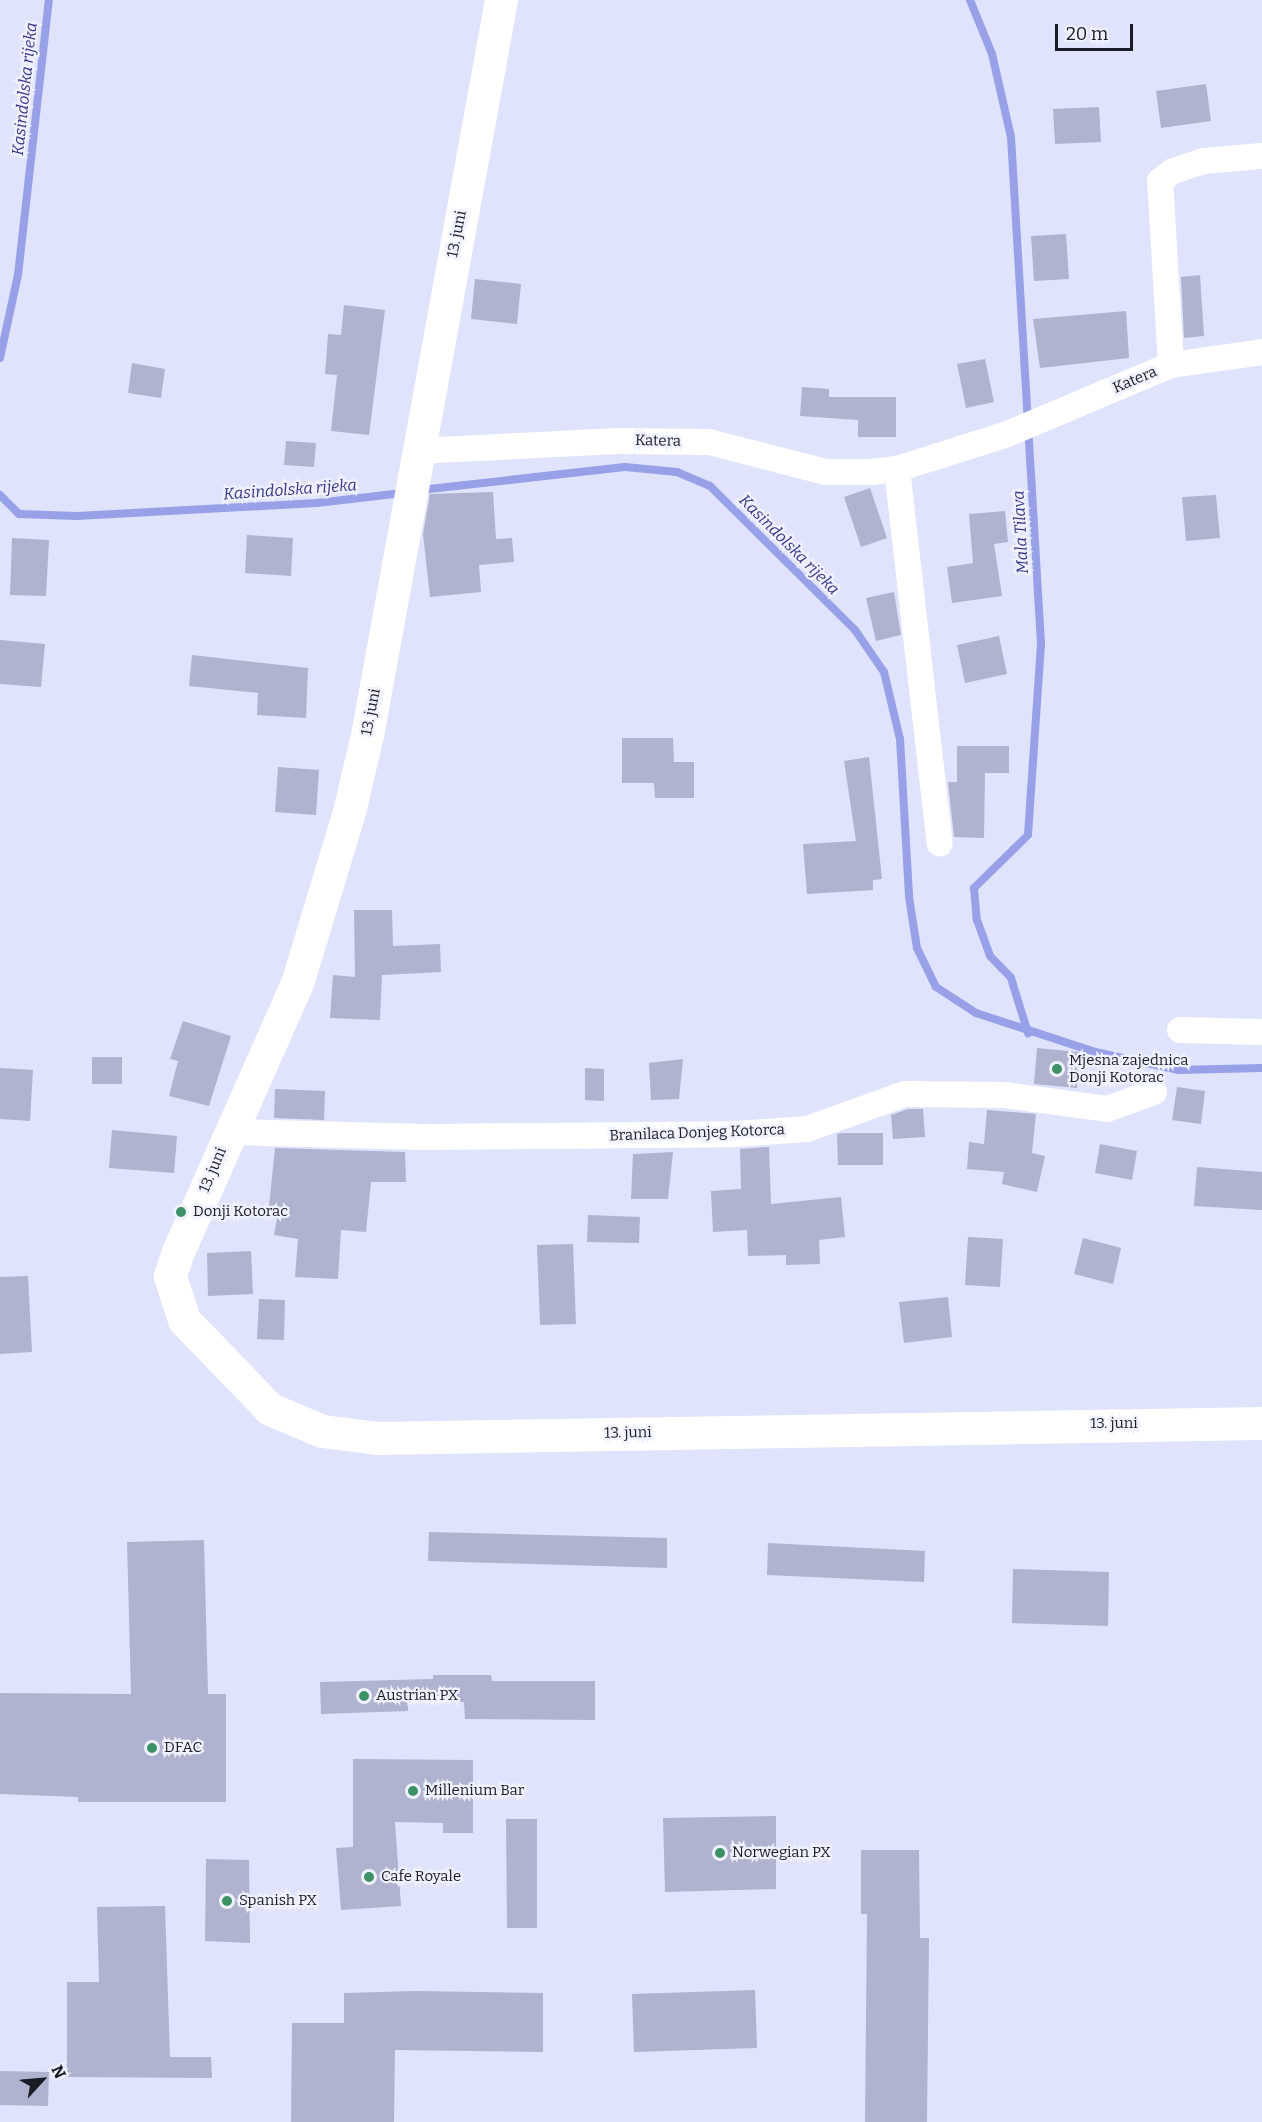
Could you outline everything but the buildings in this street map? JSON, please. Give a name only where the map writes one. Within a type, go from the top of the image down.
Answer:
[{"type":"street","name":"13. juni","points":[[501,0],[414,463],[368,730],[337,860],[297,984],[177,1254],[170,1276],[184,1320],[206,1346],[270,1409],[322,1431],[377,1438],[1262,1423]]},
{"type":"street","name":"Katera","points":[[1171,365],[1160,182],[1173,171],[1203,161],[1262,156]]},
{"type":"street","name":"Katera","points":[[414,463],[619,441],[709,442],[826,472],[897,469],[1015,430],[1171,365],[1262,352]]},
{"type":"street","points":[[897,469],[940,844]]},
{"type":"street","points":[[1180,1030],[1262,1032]]},
{"type":"street","name":"Branilaca Donjeg Kotorca","points":[[230,1132],[416,1137],[736,1134],[807,1129],[905,1094],[1005,1095],[1107,1109],[1154,1092]]},
{"type":"waterway","name":"Kasindolska rijeka","points":[[0,358],[18,275],[49,0]]},
{"type":"waterway","name":"Mala Tilava","points":[[970,0],[992,54],[1011,137],[1041,644],[1028,835],[974,888],[977,920],[990,956],[1011,978],[1028,1033]]},
{"type":"waterway","name":"Kasindolska rijeka","points":[[420,490],[625,467],[677,472],[710,486],[855,630],[884,672],[900,739],[909,897],[917,948],[936,987],[976,1013],[1095,1052],[1178,1070],[1262,1068]]},
{"type":"waterway","name":"Kasindolska rijeka","points":[[0,495],[19,514],[77,516],[317,503],[402,493]]},
{"type":"place","name":"Mjesna zajednica Donji Kotorac","points":[[1057,1069]]},
{"type":"place","name":"Donji Kotorac","points":[[181,1212]]},
{"type":"place","name":"Austrian PX","points":[[364,1696]]},
{"type":"place","name":"DFAC","points":[[152,1748]]},
{"type":"place","name":"Millenium Bar","points":[[413,1791]]},
{"type":"place","name":"Norwegian PX","points":[[720,1853]]},
{"type":"place","name":"Cafe Royale","points":[[369,1877]]},
{"type":"place","name":"Spanish PX","points":[[227,1901]]}]
